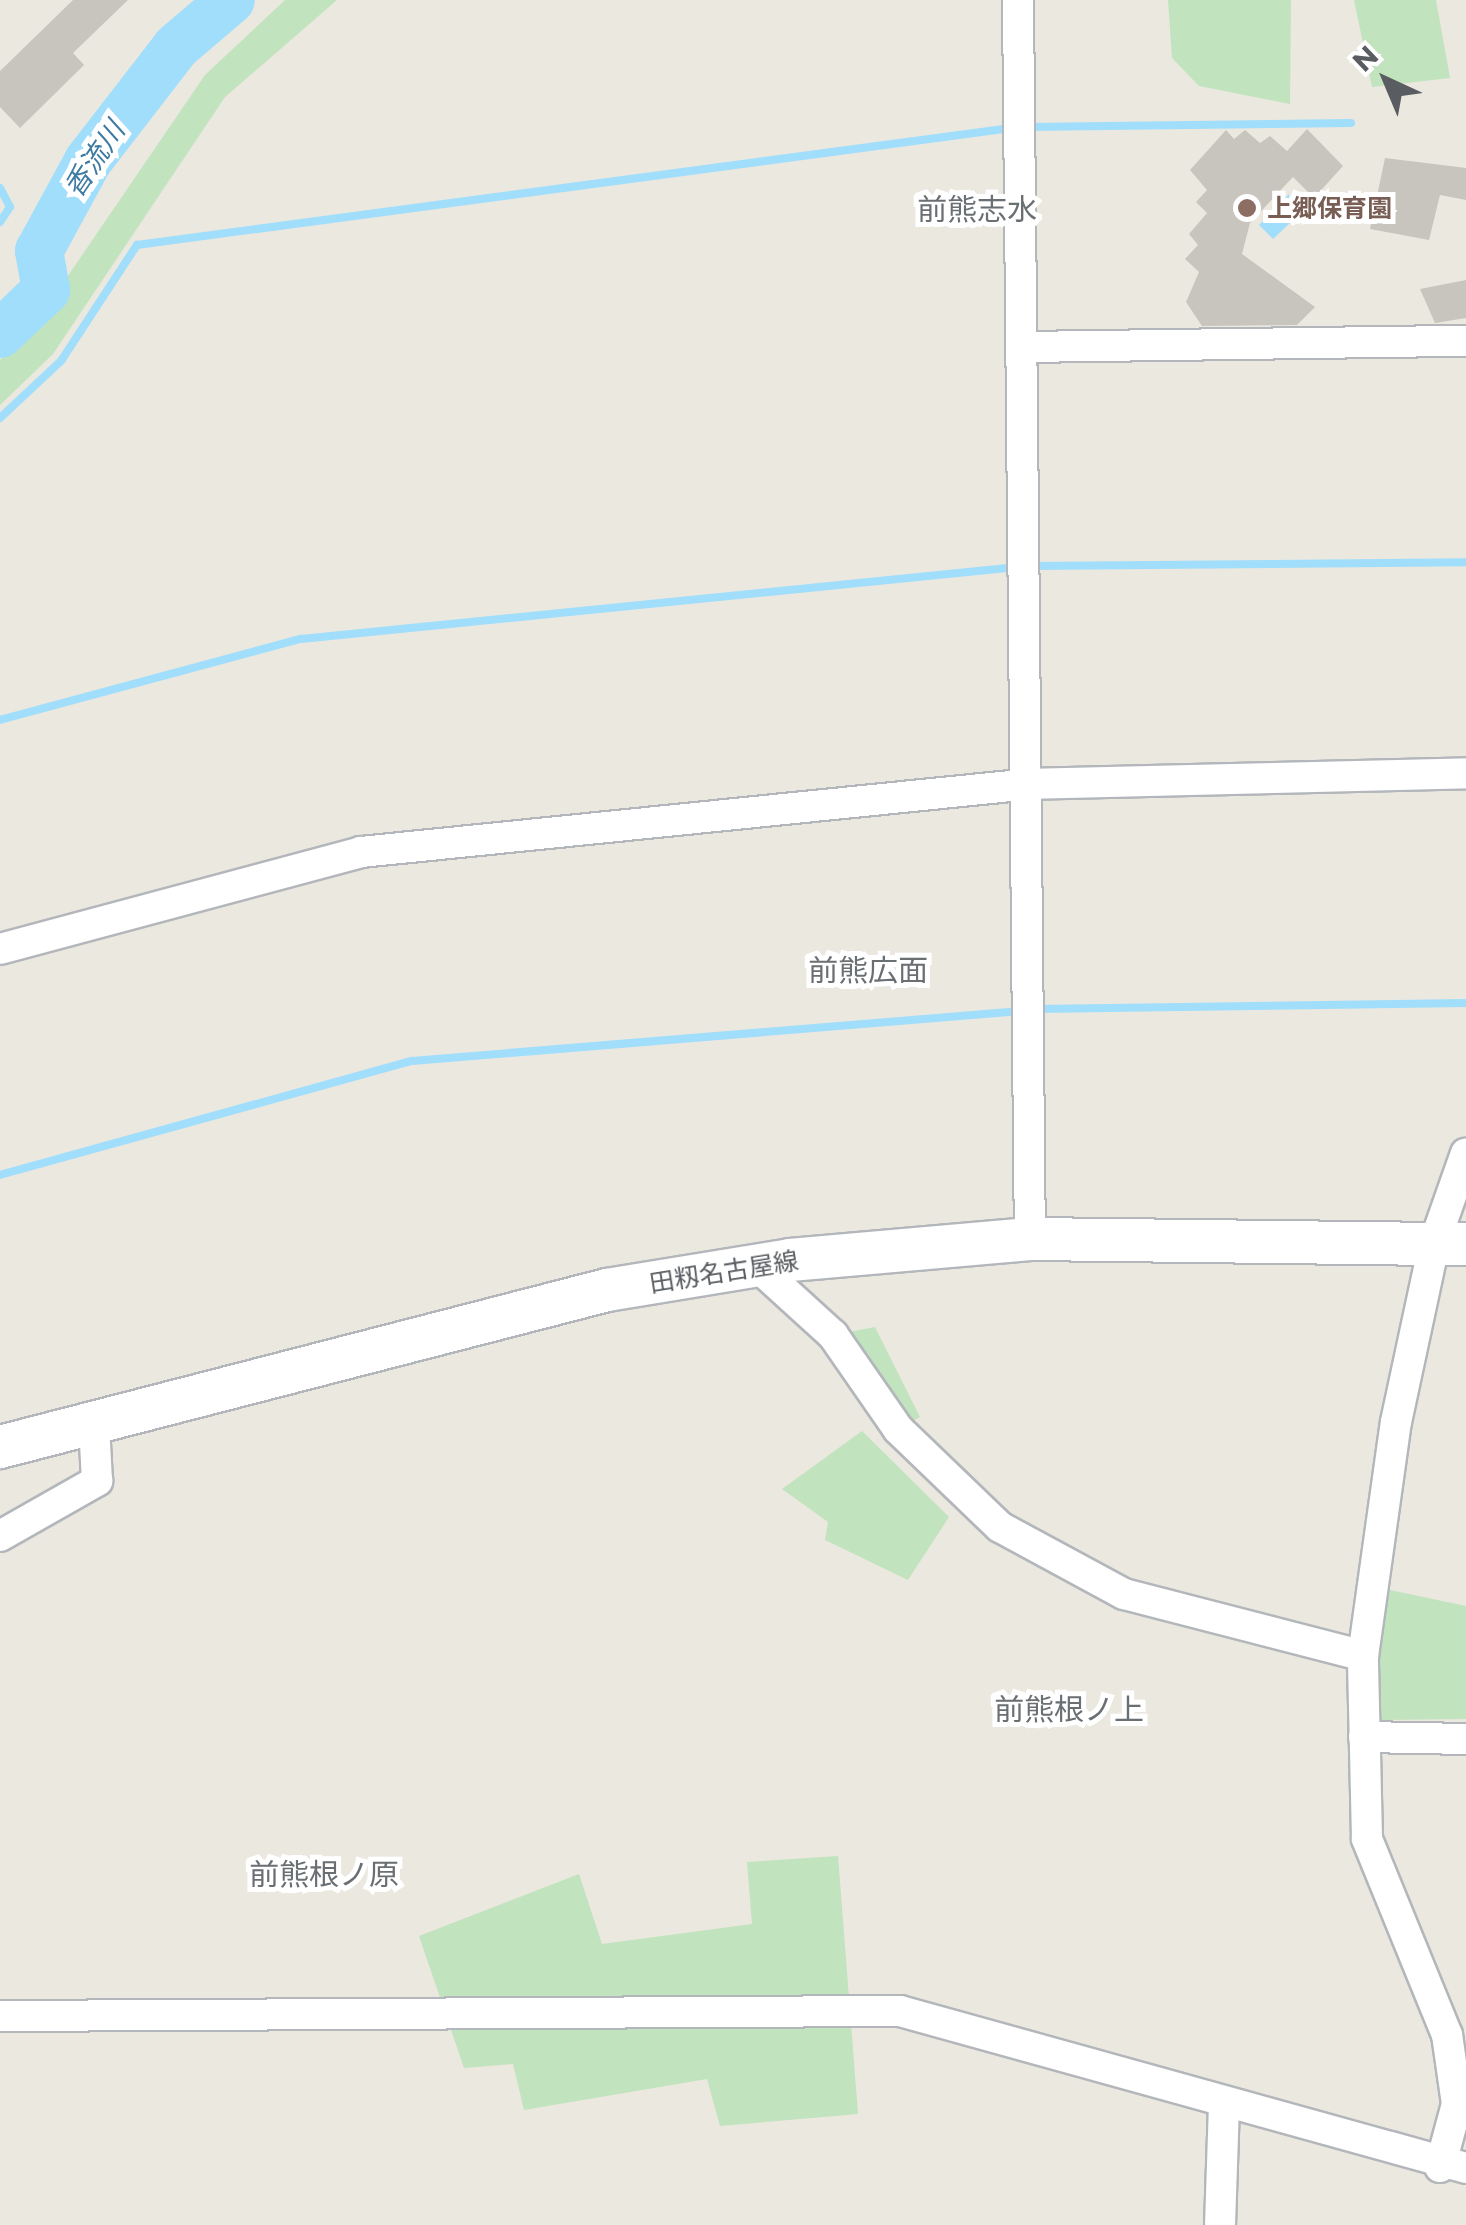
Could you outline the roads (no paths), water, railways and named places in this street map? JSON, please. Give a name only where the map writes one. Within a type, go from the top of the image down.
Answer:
[{"type":"main road","name":"田籾名古屋線","points":[[0,1446],[608,1290],[756,1266],[1030,1239],[1450,1244]]},
{"type":"street","points":[[1018,0],[1030,784],[1030,1239]]},
{"type":"street","points":[[1023,347],[1466,341]]},
{"type":"street","points":[[0,949],[361,852],[1030,784],[1466,773]]},
{"type":"street","points":[[0,2016],[900,2011],[1453,2168],[1457,2104],[1447,2036],[1367,1839],[1363,1656],[1466,1154]]},
{"type":"street","points":[[756,1266],[833,1335],[898,1429],[1000,1527],[1124,1594],[1363,1656]]},
{"type":"street","points":[[0,1536],[97,1481],[94,1423]]},
{"type":"street","points":[[1364,1737],[1466,1740]]},
{"type":"street","points":[[1220,2225],[1224,2104]]},
{"type":"water","points":[[1289,194],[1292,221],[1273,239],[1259,225]]},
{"type":"waterway","name":"香流川","points":[[0,334],[46,290],[39,251],[88,161],[176,47],[231,0]]},
{"type":"waterway","points":[[1025,127],[1351,123]]},
{"type":"waterway","points":[[0,418],[61,361],[137,245],[1011,128]]},
{"type":"waterway","points":[[0,188],[10,207],[0,222]]},
{"type":"waterway","points":[[1031,566],[1466,562]]},
{"type":"waterway","points":[[0,720],[301,639],[1017,567]]},
{"type":"waterway","points":[[1036,1009],[1466,1003]]},
{"type":"waterway","points":[[0,1175],[412,1061],[1022,1011]]},
{"type":"place","name":"上郷保育園","points":[[1247,208]]},
{"type":"district","name":"前熊志水","points":[[977,210]]},
{"type":"district","name":"前熊広面","points":[[868,971]]},
{"type":"district","name":"前熊根ノ上","points":[[1069,1710]]},
{"type":"district","name":"前熊根ノ原","points":[[324,1875]]}]
